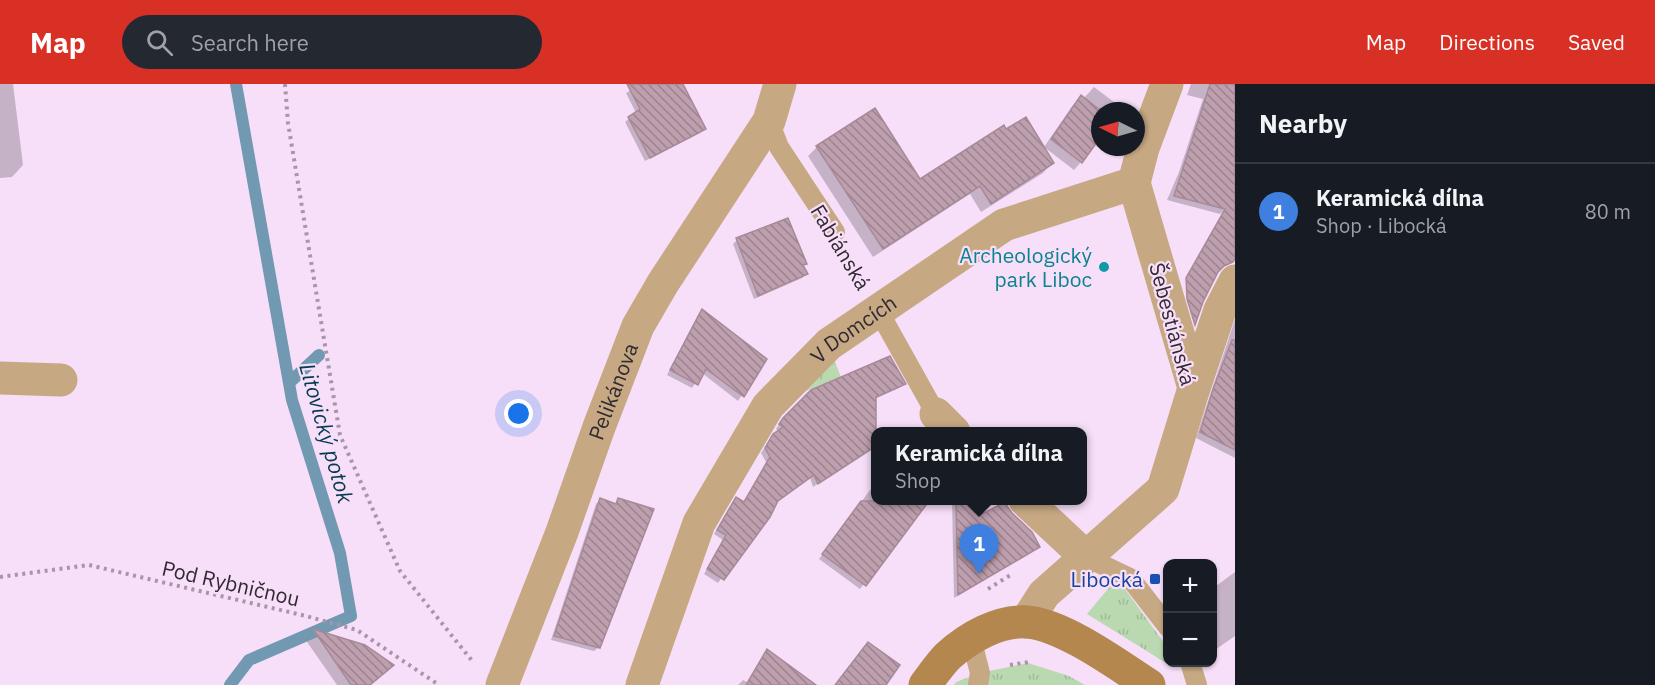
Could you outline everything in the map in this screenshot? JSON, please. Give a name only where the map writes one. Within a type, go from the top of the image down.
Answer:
[{"type":"street","name":"Pelikánova","points":[[490,677],[562,532],[638,326],[663,283],[769,121],[780,84]]},
{"type":"street","points":[[1134,183],[1143,147],[1167,84]]},
{"type":"street","name":"V Domcích","points":[[642,685],[699,523],[768,406],[829,344],[1004,225],[1134,183]]},
{"type":"street","name":"Šebestiánská","points":[[1026,622],[1044,594],[1163,489],[1194,388],[1134,183]]},
{"type":"street","points":[[1194,388],[1220,310],[1235,281]]},
{"type":"street","points":[[0,378],[61,380]]},
{"type":"street","points":[[1029,505],[1086,557]]},
{"type":"street","points":[[925,685],[947,657],[971,638],[1000,626],[1026,622],[1066,634],[1149,685]]},
{"type":"lane","name":"Fabiánská","points":[[769,121],[779,147],[835,232]]},
{"type":"lane","name":"Fabiánská","points":[[878,310],[945,423]]},
{"type":"lane","points":[[1086,557],[1130,578],[1163,622]]},
{"type":"lane","points":[[971,638],[980,673],[978,685]]},
{"type":"lane","points":[[1191,667],[1197,685]]},
{"type":"path","points":[[285,84],[288,123],[340,435],[400,571],[490,677]]},
{"type":"path","name":"Fabiánská","points":[[835,232],[878,310]]},
{"type":"path","name":"Pod Rybničnou","points":[[0,577],[88,565],[306,616],[357,630],[439,685]]},
{"type":"path","points":[[1007,666],[1028,662],[1037,663]]},
{"type":"green space","points":[[832,355],[841,377],[781,401]]},
{"type":"green space","points":[[1112,584],[1125,589],[1163,641],[1163,661],[1087,614]]},
{"type":"green space","points":[[1028,663],[1069,676],[1085,685],[954,685],[956,682],[980,673]]},
{"type":"building","points":[[627,84],[683,84],[706,129],[650,158],[628,117],[640,109]]},
{"type":"building","points":[[1210,84],[1235,84],[1235,259],[1218,272],[1203,302],[1195,325],[1187,299],[1186,278],[1225,209],[1174,196]]},
{"type":"building","points":[[1081,95],[1091,103],[1091,150],[1082,163],[1051,139]]},
{"type":"building","points":[[875,108],[920,179],[1004,125],[1006,129],[1026,117],[1054,163],[991,204],[980,186],[883,249],[816,146]]},
{"type":"building","points":[[788,218],[807,264],[803,265],[808,274],[758,296],[736,238]]},
{"type":"building","points":[[702,309],[767,359],[744,397],[706,369],[698,385],[670,370]]},
{"type":"building","points":[[1232,340],[1235,340],[1235,450],[1200,432],[1213,389]]},
{"type":"building","points":[[890,356],[906,384],[876,397],[876,427],[871,427],[871,449],[818,484],[814,475],[778,501],[770,517],[724,580],[707,569],[726,535],[717,530],[736,497],[744,502],[770,457],[765,448],[773,434],[783,427],[779,424],[783,418],[811,390]]},
{"type":"building","points":[[600,498],[616,504],[618,498],[654,509],[600,648],[554,636]]},
{"type":"building","points":[[861,501],[871,501],[871,505],[926,505],[866,586],[822,554]]},
{"type":"building","points":[[956,505],[974,505],[980,515],[999,505],[1007,505],[1032,532],[1040,547],[958,595]]},
{"type":"building","points":[[313,629],[365,645],[394,665],[370,685],[351,685]]},
{"type":"building","points":[[868,642],[900,665],[886,685],[835,685]]},
{"type":"building","points":[[767,649],[816,685],[746,685]]},
{"type":"waterway","name":"Litovický potok","points":[[230,685],[249,660],[351,616],[340,553],[292,400],[236,84]]},
{"type":"waterway","points":[[289,383],[319,355]]},
{"type":"place","name":"Archeologický park Liboc","points":[[1104,267]]},
{"type":"place","name":"Keramická dílna","points":[[979,574]]},
{"type":"place","name":"Libocká","points":[[1155,579]]}]
